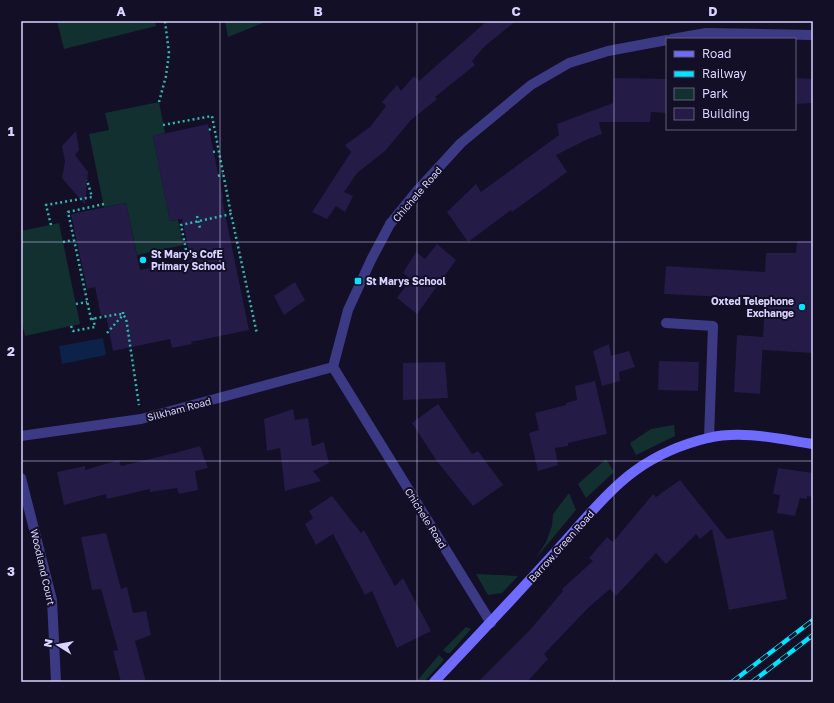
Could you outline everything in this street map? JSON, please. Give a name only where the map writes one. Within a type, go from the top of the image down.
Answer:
[{"type":"street","points":[[678,38],[706,33],[813,35]]},
{"type":"street","name":"Chichele Road","points":[[491,623],[333,367],[348,310],[371,260],[390,224],[417,191],[462,143],[531,85],[569,62],[608,51],[666,40]]},
{"type":"street","points":[[666,323],[713,326],[709,438]]},
{"type":"street","name":"Silkham Road","points":[[21,436],[141,419],[333,367]]},
{"type":"street","name":"Barrow Green Road","points":[[434,682],[491,623],[609,494],[647,462],[677,448],[709,438],[736,436],[764,437],[813,444]]},
{"type":"street","name":"Woodland Court","points":[[21,478],[52,600],[56,682]]},
{"type":"path","points":[[159,102],[166,76],[169,53],[165,21]]},
{"type":"path","points":[[163,125],[212,116],[213,128],[256,334]]},
{"type":"path","points":[[209,130],[213,128]]},
{"type":"path","points":[[213,152],[218,151]]},
{"type":"path","points":[[218,176],[223,174]]},
{"type":"path","points":[[51,225],[46,205],[92,197],[87,180]]},
{"type":"path","points":[[223,200],[228,199]]},
{"type":"path","points":[[72,326],[72,331],[95,327],[93,318],[91,319],[87,302],[68,212],[104,204]]},
{"type":"path","points":[[186,250],[180,225],[231,214]]},
{"type":"path","points":[[197,216],[200,228]]},
{"type":"path","points":[[63,242],[73,240]]},
{"type":"path","points":[[76,304],[87,302]]},
{"type":"path","points":[[123,311],[123,315],[126,318],[141,419]]},
{"type":"path","points":[[93,318],[119,314],[123,315]]},
{"type":"path","points":[[107,333],[123,315]]},
{"type":"green space","points":[[57,21],[155,21],[156,26],[64,49]]},
{"type":"green space","points":[[225,21],[268,21],[228,37]]},
{"type":"green space","points":[[159,102],[165,133],[153,136],[170,221],[178,220],[183,245],[137,255],[126,203],[104,207],[89,134],[109,130],[105,113]]},
{"type":"green space","points":[[59,223],[80,324],[25,336],[21,318],[21,231]]},
{"type":"green space","points":[[674,425],[675,436],[636,455],[630,443],[651,429]]},
{"type":"green space","points":[[606,459],[614,472],[586,498],[578,484]]},
{"type":"green space","points":[[569,493],[576,510],[536,558],[546,542],[552,526],[553,514]]},
{"type":"green space","points":[[476,574],[518,576],[502,593],[488,595]]},
{"type":"green space","points":[[466,627],[471,629],[450,653],[443,650]]},
{"type":"green space","points":[[439,655],[444,660],[424,682],[416,682]]},
{"type":"water","points":[[103,338],[106,355],[62,364],[59,346]]},
{"type":"building","points":[[487,21],[516,21],[485,46],[472,61],[475,65],[435,97],[437,99],[411,120],[385,151],[357,173],[344,192],[353,196],[345,212],[336,206],[327,219],[312,212],[351,152],[345,145],[370,127],[386,106],[382,102],[397,85],[401,91],[414,76],[419,81]]},
{"type":"building","points":[[614,78],[666,79],[666,113],[651,112],[650,122],[599,122],[602,134],[588,139],[556,155],[567,172],[512,212],[511,210],[468,242],[447,212],[476,184],[481,192],[559,135],[557,124],[613,103]]},
{"type":"building","points":[[796,78],[813,79],[813,103],[796,104]]},
{"type":"building","points":[[208,124],[249,330],[191,342],[192,344],[172,348],[170,339],[113,351],[106,315],[101,316],[95,287],[87,289],[71,214],[126,203],[140,270],[191,260],[182,219],[170,221],[153,136]]},
{"type":"building","points":[[76,131],[79,150],[75,155],[88,172],[85,205],[62,178],[65,162],[62,146]]},
{"type":"building","points":[[797,241],[813,241],[813,353],[763,350],[763,342],[760,394],[734,392],[737,335],[763,337],[765,299],[664,294],[666,266],[765,272],[766,253],[796,253]]},
{"type":"building","points":[[437,244],[456,260],[417,314],[397,298],[411,279],[403,273],[416,252],[425,259]]},
{"type":"building","points":[[295,282],[305,300],[284,315],[274,296]]},
{"type":"building","points":[[609,344],[611,356],[629,351],[635,367],[619,372],[620,381],[602,386],[593,351]]},
{"type":"building","points":[[659,361],[699,362],[698,391],[658,390]]},
{"type":"building","points":[[445,362],[448,398],[403,400],[403,363]]},
{"type":"building","points":[[595,381],[607,434],[568,443],[568,446],[555,448],[558,465],[538,471],[529,433],[539,430],[535,413],[566,405],[566,403],[577,400],[575,386]]},
{"type":"building","points":[[438,404],[472,454],[478,451],[503,485],[473,506],[436,460],[412,423]]},
{"type":"building","points":[[293,409],[295,420],[308,418],[312,446],[324,442],[329,463],[313,471],[321,481],[285,491],[280,448],[267,451],[264,419]]},
{"type":"building","points":[[200,446],[208,468],[195,471],[198,490],[179,494],[177,488],[150,492],[150,489],[107,499],[106,494],[64,505],[57,472],[85,466],[85,470],[119,460],[121,466]]},
{"type":"building","points":[[778,468],[813,473],[813,497],[807,496],[807,499],[800,498],[795,516],[777,513],[780,495],[773,494]]},
{"type":"building","points":[[680,480],[727,539],[773,530],[787,599],[729,610],[712,529],[700,539],[696,534],[666,564],[656,553],[616,596],[610,589],[589,607],[544,654],[548,659],[527,682],[478,682],[529,631],[563,591],[562,589],[593,561],[589,558],[607,537],[613,542],[653,494],[656,497]]},
{"type":"building","points":[[332,496],[361,533],[364,530],[395,586],[403,578],[431,631],[397,648],[372,591],[365,595],[333,534],[316,545],[305,524],[313,518],[309,511]]},
{"type":"building","points":[[106,533],[121,589],[127,587],[133,613],[146,611],[151,635],[135,641],[146,682],[121,682],[113,651],[118,650],[101,589],[92,590],[81,537]]},
{"type":"railway","points":[[732,682],[813,620]]},
{"type":"railway","points":[[752,682],[813,635]]},
{"type":"place","name":"St Mary's CofE Primary School","points":[[143,260]]},
{"type":"place","name":"St Marys School","points":[[358,281]]},
{"type":"place","name":"Oxted Telephone Exchange","points":[[802,307]]}]
